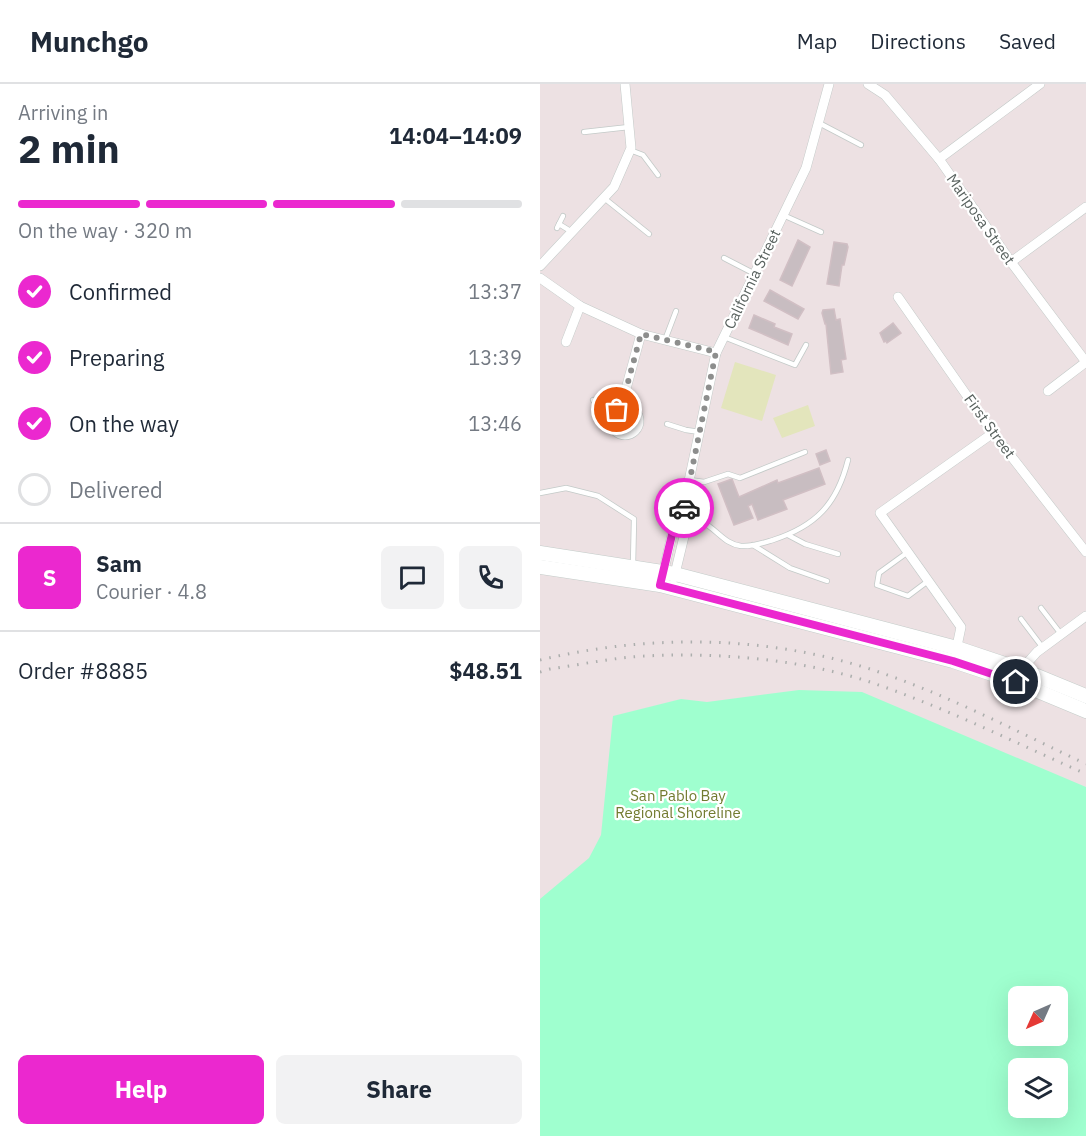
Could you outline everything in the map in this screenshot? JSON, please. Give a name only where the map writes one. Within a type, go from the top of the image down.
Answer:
[{"type":"main road","points":[[540,553],[633,568],[668,580],[955,655],[1086,696]]},
{"type":"main road","points":[[540,567],[668,580]]},
{"type":"main road","points":[[1018,676],[1086,711]]},
{"type":"street","points":[[540,266],[614,187],[630,150],[625,84]]},
{"type":"street","name":"California Street","points":[[668,580],[687,524],[682,514],[716,352],[806,168],[829,84]]},
{"type":"street","name":"Mariposa Street","points":[[868,84],[885,95],[939,159],[1011,262],[1086,362]]},
{"type":"street","points":[[939,159],[1040,84]]},
{"type":"street","points":[[1011,262],[1086,207]]},
{"type":"street","points":[[540,278],[580,306],[641,334],[716,352]]},
{"type":"street","name":"First Street","points":[[898,297],[993,433],[1086,552]]},
{"type":"street","points":[[566,342],[580,306]]},
{"type":"street","points":[[621,408],[641,334]]},
{"type":"street","points":[[1048,390],[1086,362]]},
{"type":"street","points":[[621,408],[630,408],[637,413],[639,422],[635,430],[628,434],[619,433],[612,422],[614,413],[621,408]]},
{"type":"street","points":[[955,655],[961,627],[880,513],[993,433]]},
{"type":"street","points":[[1018,676],[1043,648],[1086,616]]},
{"type":"lane","points":[[819,123],[861,145]]},
{"type":"lane","points":[[584,132],[629,127]]},
{"type":"lane","points":[[630,150],[643,155],[658,175]]},
{"type":"lane","points":[[604,198],[649,234]]},
{"type":"lane","points":[[783,214],[822,232]]},
{"type":"lane","points":[[563,216],[558,226],[572,232]]},
{"type":"lane","points":[[724,258],[755,274]]},
{"type":"lane","points":[[665,340],[676,311]]},
{"type":"lane","points":[[724,337],[795,365],[806,345]]},
{"type":"lane","points":[[592,400],[602,414],[612,422]]},
{"type":"lane","points":[[667,424],[700,432]]},
{"type":"lane","points":[[690,480],[704,482],[728,474],[740,477],[805,453]]},
{"type":"lane","points":[[682,514],[710,527],[728,542],[742,546],[788,535],[803,528],[822,511],[838,489],[848,460]]},
{"type":"lane","points":[[540,493],[566,488],[598,496],[634,519],[633,568]]},
{"type":"lane","points":[[788,535],[805,544],[838,554]]},
{"type":"lane","points":[[753,545],[790,568],[827,581]]},
{"type":"lane","points":[[908,552],[879,573],[877,585],[908,596],[928,580]]},
{"type":"lane","points":[[1041,608],[1061,634]]},
{"type":"lane","points":[[1021,619],[1043,648]]},
{"type":"shaded area","points":[[735,362],[776,375],[762,421],[721,408]]},
{"type":"shaded area","points":[[808,405],[815,426],[782,438],[773,418]]},
{"type":"shaded area","name":"San Pablo Bay Regional Shoreline","points":[[799,690],[862,692],[1086,787],[1086,1136],[540,1136],[540,899],[589,858],[601,835],[613,716],[681,699],[707,702]]},
{"type":"building","points":[[798,240],[810,247],[792,286],[780,280]]},
{"type":"building","points":[[834,242],[847,244],[848,247],[839,286],[827,284]]},
{"type":"building","points":[[770,290],[804,309],[798,319],[764,301]]},
{"type":"building","points":[[834,309],[836,320],[840,319],[846,359],[841,360],[843,372],[831,374],[826,324],[822,313],[823,310]]},
{"type":"building","points":[[754,315],[792,334],[788,345],[749,328]]},
{"type":"building","points":[[893,323],[901,333],[887,343],[884,342],[880,333]]},
{"type":"building","points":[[826,450],[830,461],[820,465],[816,454]]},
{"type":"building","points":[[819,468],[825,484],[783,500],[787,509],[758,520],[752,504],[748,506],[753,518],[734,525],[718,484],[732,479],[739,497],[777,480],[778,483]]},
{"type":"railway","points":[[540,660],[623,646],[665,643],[707,642],[791,650],[832,658],[873,670],[927,690],[1086,764]]},
{"type":"railway","points":[[540,672],[630,657],[660,655],[722,656],[784,662],[845,674],[927,703],[1086,774]]},
{"type":"way so far","points":[[617,410],[621,408],[641,334],[716,352],[684,508]]},
{"type":"route","points":[[684,508],[675,522],[660,585],[953,661],[1016,682]]}]
